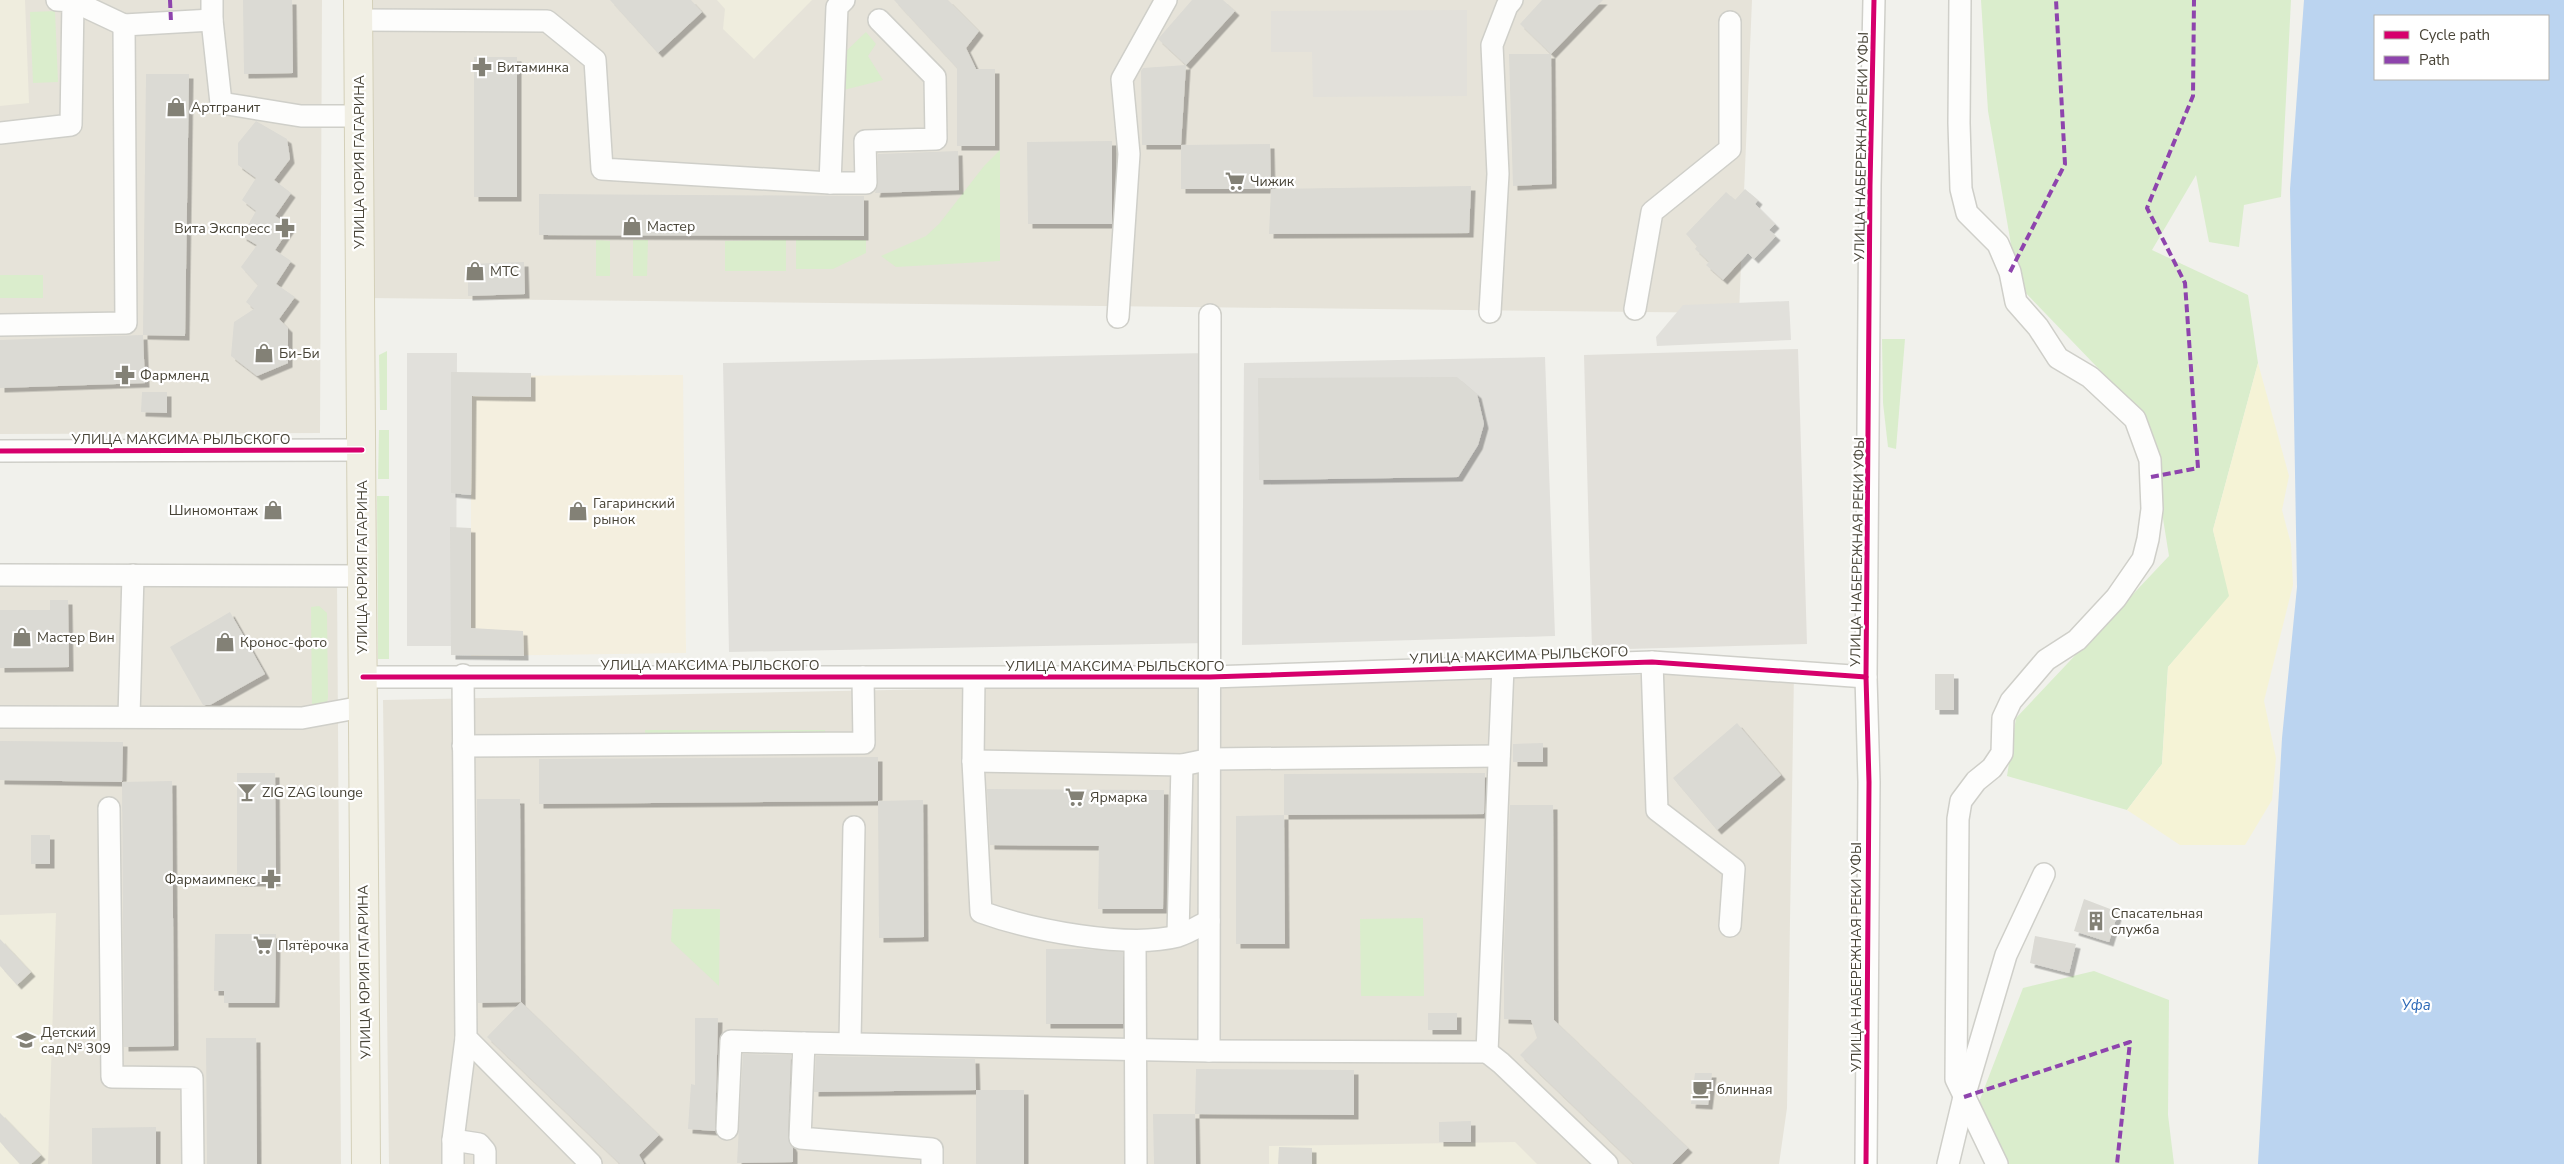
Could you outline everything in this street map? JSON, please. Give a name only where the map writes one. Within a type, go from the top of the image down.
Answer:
[{"type":"main road","name":"УЛИЦА ЮРИЯ ГАГАРИНА","points":[[358,10],[366,1164]]},
{"type":"street","points":[[0,133],[71,125],[65,0],[124,24],[212,10],[221,103],[301,116],[358,116]]},
{"type":"street","points":[[830,183],[838,7],[844,0]]},
{"type":"street","points":[[1118,317],[1129,154],[1122,79],[1166,0]]},
{"type":"street","points":[[1490,312],[1498,174],[1492,45],[1507,6],[1512,0]]},
{"type":"street","name":"УЛИЦА НАБЕРЕЖНАЯ РЕКИ УФЫ","points":[[1866,1164],[1869,782],[1866,677],[1870,184],[1874,0]]},
{"type":"street","points":[[1960,0],[1959,133],[1961,189],[1968,214],[1998,244],[2010,272],[2016,302],[2038,327],[2058,358],[2090,376],[2135,419],[2150,460],[2152,509],[2143,559],[2116,598],[2077,640],[2046,660],[2011,701],[2003,718],[2002,752],[1992,768],[1976,781],[1961,801],[1958,819],[1956,1079],[1996,1164]]},
{"type":"street","points":[[358,10],[547,22],[594,60],[602,169],[830,183],[866,183],[865,141],[936,140],[935,77],[880,20]]},
{"type":"street","points":[[1635,309],[1652,212],[1730,149],[1730,22]]},
{"type":"street","points":[[0,325],[126,323],[124,24]]},
{"type":"street","points":[[1209,1051],[1211,759],[1210,315]]},
{"type":"street","name":"УЛИЦА МАКСИМА РЫЛЬСКОГО","points":[[0,451],[362,450]]},
{"type":"street","points":[[0,575],[362,576]]},
{"type":"street","points":[[129,716],[133,575]]},
{"type":"street","points":[[1652,662],[1656,810],[1734,869],[1730,926]]},
{"type":"street","name":"УЛИЦА МАКСИМА РЫЛЬСКОГО","points":[[363,677],[463,675],[974,678],[1210,677],[1652,662],[1866,677]]},
{"type":"street","points":[[1487,1052],[1503,667]]},
{"type":"street","points":[[453,1164],[453,1140],[466,1038],[463,675]]},
{"type":"street","points":[[463,746],[864,743],[863,677]]},
{"type":"street","points":[[974,678],[973,761],[981,912],[1004,920],[1060,931],[1135,941],[1178,936],[1209,921]]},
{"type":"street","points":[[0,717],[302,718],[362,707]]},
{"type":"street","points":[[973,761],[1182,766],[1211,759],[1499,756]]},
{"type":"street","points":[[1178,936],[1182,766]]},
{"type":"street","points":[[109,808],[112,1077],[192,1078],[193,1164]]},
{"type":"street","points":[[850,1042],[854,827]]},
{"type":"street","points":[[1948,1164],[1964,1097],[2006,954],[2044,874]]},
{"type":"street","points":[[1135,941],[1136,1164]]},
{"type":"street","points":[[466,1038],[591,1164]]},
{"type":"street","points":[[727,1128],[731,1041],[850,1042],[1134,1050],[1487,1052],[1501,1063],[1607,1164]]},
{"type":"street","points":[[804,1043],[800,1138],[932,1149],[932,1164]]},
{"type":"street","points":[[453,1140],[479,1144],[485,1151],[485,1164]]},
{"type":"shaded area","points":[[0,0],[322,0],[320,433],[0,434]]},
{"type":"shaded area","points":[[0,0],[25,0],[29,103],[0,106]]},
{"type":"shaded area","points":[[372,0],[1752,0],[1739,313],[367,298]]},
{"type":"shaded area","points":[[717,0],[812,0],[754,59],[723,29],[725,9]]},
{"type":"shaded area","points":[[1467,10],[1467,96],[1313,97],[1312,52],[1271,52],[1271,11]]},
{"type":"shaded area","points":[[1789,301],[1791,340],[1657,346],[1656,337],[1683,305]]},
{"type":"shaded area","points":[[1798,349],[1807,644],[1592,650],[1584,355]]},
{"type":"shaded area","points":[[407,353],[457,353],[456,646],[407,646]]},
{"type":"shaded area","points":[[1207,353],[1208,643],[729,652],[723,363]]},
{"type":"shaded area","points":[[1545,357],[1555,636],[1242,645],[1244,363]]},
{"type":"shaded area","name":"Гагаринский рынок","points":[[683,375],[686,653],[471,656],[471,376]]},
{"type":"shaded area","points":[[337,580],[341,1164],[0,1164],[0,581]]},
{"type":"shaded area","points":[[1794,672],[1787,1108],[1779,1164],[389,1164],[383,700]]},
{"type":"shaded area","name":"Детский сад № 309","points":[[56,913],[48,1164],[0,1164],[0,915]]},
{"type":"shaded area","points":[[1515,1142],[1537,1164],[1269,1164],[1269,1146]]},
{"type":"green space","points":[[1981,0],[2291,0],[2281,197],[2244,205],[2239,247],[2209,242],[2196,175],[2152,250],[2248,295],[2258,363],[2213,530],[2230,596],[2168,667],[2162,764],[2127,810],[2007,776],[2016,718],[2169,556],[2147,419],[2018,285],[1988,111]]},
{"type":"green space","points":[[55,11],[58,82],[33,83],[30,12]]},
{"type":"green space","points":[[866,32],[876,44],[868,56],[883,80],[840,91],[841,56]]},
{"type":"green space","points":[[1000,150],[1000,261],[896,267],[881,256],[926,236],[939,224],[984,166]]},
{"type":"green space","points":[[596,240],[610,241],[610,276],[596,276]]},
{"type":"green space","points":[[633,240],[648,240],[647,276],[633,276]]},
{"type":"green space","points":[[786,240],[786,271],[725,271],[725,241]]},
{"type":"green space","points":[[796,240],[866,240],[866,253],[833,269],[796,269]]},
{"type":"green space","points":[[0,275],[43,275],[43,298],[0,298]]},
{"type":"green space","points":[[1882,339],[1905,339],[1896,449],[1888,447],[1883,403]]},
{"type":"green space","points":[[387,351],[387,410],[380,410],[379,355]]},
{"type":"green space","points":[[379,430],[389,430],[389,479],[378,479]]},
{"type":"green space","points":[[377,496],[389,496],[389,659],[378,659]]},
{"type":"green space","points":[[319,606],[327,613],[328,697],[327,704],[312,707],[311,607]]},
{"type":"green space","points":[[645,730],[825,730],[826,737],[645,738]]},
{"type":"green space","points":[[673,909],[720,909],[719,986],[671,941]]},
{"type":"green space","points":[[1423,918],[1424,996],[1361,996],[1360,919]]},
{"type":"green space","points":[[2094,971],[2169,1000],[2168,1115],[2174,1164],[1988,1164],[1979,1102],[2023,988]]},
{"type":"sand","points":[[2258,363],[2289,476],[2282,510],[2291,544],[2293,585],[2264,701],[2276,758],[2272,800],[2245,845],[2180,845],[2127,810],[2162,764],[2168,667],[2229,596],[2213,530]]},
{"type":"water","name":"Уфа","points":[[2304,0],[2564,0],[2564,1164],[2258,1164],[2282,738],[2297,587],[2290,189]]},
{"type":"building","points":[[243,0],[292,0],[293,73],[244,74]]},
{"type":"building","points":[[610,0],[691,0],[702,12],[658,53]]},
{"type":"building","points":[[894,0],[948,0],[979,31],[966,48],[976,69],[995,69],[995,146],[957,146],[957,68]]},
{"type":"building","points":[[1192,0],[1223,0],[1235,11],[1186,65],[1158,39]]},
{"type":"building","points":[[1542,0],[1603,0],[1551,54],[1520,24]]},
{"type":"building","points":[[1509,54],[1551,54],[1552,184],[1513,186]]},
{"type":"building","points":[[474,57],[517,57],[517,197],[474,197]]},
{"type":"building","points":[[1186,65],[1181,145],[1142,145],[1141,71],[1143,68]]},
{"type":"building","points":[[146,74],[189,74],[185,336],[143,335]]},
{"type":"building","points":[[256,121],[287,139],[290,159],[274,180],[291,193],[275,216],[291,226],[275,250],[291,261],[276,284],[295,297],[279,319],[288,328],[288,363],[257,376],[231,356],[234,322],[254,309],[246,302],[258,285],[241,267],[257,245],[242,236],[256,211],[242,200],[256,178],[238,165],[238,143]]},
{"type":"building","points":[[1112,141],[1112,224],[1028,224],[1027,142]]},
{"type":"building","points":[[1270,144],[1271,189],[1181,189],[1181,145]]},
{"type":"building","points":[[958,151],[959,190],[875,193],[878,183],[878,154]]},
{"type":"building","points":[[1471,186],[1469,233],[1269,234],[1271,189]]},
{"type":"building","points":[[1745,189],[1758,200],[1755,204],[1775,224],[1769,230],[1776,236],[1754,259],[1748,253],[1723,280],[1706,265],[1709,262],[1695,249],[1697,246],[1686,234],[1726,192],[1735,200]]},
{"type":"building","points":[[539,194],[864,196],[864,236],[539,235]]},
{"type":"building","points":[[524,262],[525,294],[468,296],[468,264]]},
{"type":"building","points":[[143,335],[145,383],[0,388],[0,340]]},
{"type":"building","points":[[451,372],[531,373],[531,397],[472,396],[471,495],[451,493]]},
{"type":"building","points":[[1457,377],[1477,394],[1484,424],[1478,445],[1458,477],[1259,480],[1258,378]]},
{"type":"building","points":[[142,392],[167,392],[167,413],[141,412]]},
{"type":"building","points":[[450,527],[471,528],[471,628],[523,631],[524,656],[451,655]]},
{"type":"building","points":[[50,600],[68,600],[69,667],[0,668],[0,610],[50,610]]},
{"type":"building","points":[[230,612],[265,674],[210,705],[203,705],[170,647]]},
{"type":"building","points":[[1935,674],[1954,674],[1954,710],[1935,710]]},
{"type":"building","points":[[1737,723],[1781,775],[1717,830],[1673,778]]},
{"type":"building","points":[[0,741],[123,742],[122,782],[0,780]]},
{"type":"building","points":[[1543,743],[1543,762],[1513,762],[1513,744]]},
{"type":"building","points":[[878,757],[878,801],[539,804],[539,759]]},
{"type":"building","points":[[237,773],[275,773],[276,882],[237,882]]},
{"type":"building","points":[[1485,773],[1484,814],[1284,815],[1284,774]]},
{"type":"building","points":[[172,781],[174,1046],[124,1047],[122,782]]},
{"type":"building","points":[[987,789],[1164,790],[1163,909],[1098,909],[1099,846],[990,845]]},
{"type":"building","points":[[477,799],[520,799],[521,1002],[478,1003]]},
{"type":"building","points":[[923,800],[924,937],[879,938],[878,801]]},
{"type":"building","points":[[1510,805],[1553,805],[1554,1020],[1688,1148],[1672,1164],[1634,1164],[1520,1055],[1537,1038],[1531,1020],[1504,1019],[1504,946]]},
{"type":"building","points":[[1284,815],[1285,944],[1236,944],[1236,816]]},
{"type":"building","points":[[31,835],[50,835],[50,864],[31,864]]},
{"type":"building","name":"Спасательная служба","points":[[2084,899],[2118,912],[2109,942],[2074,931]]},
{"type":"building","points":[[215,934],[276,934],[275,1003],[224,1003],[224,991],[214,991]]},
{"type":"building","name":"Спасательная служба","points":[[2035,936],[2076,944],[2069,973],[2030,963]]},
{"type":"building","points":[[0,939],[31,972],[17,985],[0,966]]},
{"type":"building","points":[[1046,949],[1123,952],[1123,1024],[1046,1024]]},
{"type":"building","points":[[521,1002],[659,1135],[639,1155],[644,1164],[620,1164],[487,1037]]},
{"type":"building","points":[[1428,1013],[1457,1013],[1457,1030],[1428,1030]]},
{"type":"building","points":[[695,1018],[718,1018],[715,1131],[688,1129],[691,1084],[695,1085]]},
{"type":"building","points":[[206,1038],[256,1038],[257,1164],[207,1164]]},
{"type":"building","points":[[743,1054],[791,1055],[788,1137],[793,1148],[793,1162],[737,1163]]},
{"type":"building","points":[[816,1056],[975,1059],[976,1090],[814,1092]]},
{"type":"building","points":[[1196,1069],[1354,1070],[1354,1115],[1195,1114]]},
{"type":"building","name":"блинная","points":[[1695,1073],[1712,1073],[1708,1105],[1691,1104]]},
{"type":"building","points":[[976,1090],[1024,1090],[1024,1164],[976,1164]]},
{"type":"building","points":[[0,1113],[41,1155],[31,1164],[20,1164],[0,1142]]},
{"type":"building","points":[[1153,1114],[1195,1114],[1196,1164],[1154,1164]]},
{"type":"building","points":[[1471,1121],[1471,1142],[1439,1142],[1439,1122]]},
{"type":"building","points":[[156,1127],[156,1164],[92,1164],[92,1128]]},
{"type":"building","points":[[1279,1147],[1312,1148],[1312,1164],[1278,1164]]},
{"type":"marked path","points":[[170,0],[171,22]]},
{"type":"marked path","points":[[2010,272],[2065,164],[2056,0]]},
{"type":"marked path","points":[[2151,477],[2198,468],[2185,283],[2147,208],[2193,96],[2194,0]]},
{"type":"marked path","points":[[1964,1097],[2130,1042],[2117,1164]]},
{"type":"cycle path","points":[[1866,1164],[1869,782],[1866,677],[1870,185],[1874,0]]},
{"type":"cycle path","points":[[0,451],[362,450]]},
{"type":"cycle path","points":[[363,677],[1210,677],[1652,662],[1866,677]]},
{"type":"place","name":"Витаминка","points":[[482,67]]},
{"type":"place","name":"Артгранит","points":[[176,107]]},
{"type":"place","name":"Чижик","points":[[1235,181]]},
{"type":"place","name":"Мастер","points":[[632,226]]},
{"type":"place","name":"Вита Экспресс","points":[[285,228]]},
{"type":"place","name":"МТС","points":[[475,271]]},
{"type":"place","name":"Би-Би","points":[[264,353]]},
{"type":"place","name":"Фармленд","points":[[125,375]]},
{"type":"place","name":"Шиномонтаж","points":[[273,510]]},
{"type":"place","name":"Гагаринский рынок","points":[[578,511]]},
{"type":"place","name":"Мастер Вин","points":[[22,637]]},
{"type":"place","name":"Кронос-фото","points":[[225,642]]},
{"type":"place","name":"ZIG ZAG lounge","points":[[247,792]]},
{"type":"place","name":"Ярмарка","points":[[1075,797]]},
{"type":"place","name":"Фармаимпекс","points":[[271,879]]},
{"type":"place","name":"Спасательная служба","points":[[2096,921]]},
{"type":"place","name":"Пятёрочка","points":[[263,945]]},
{"type":"place","name":"Детский сад № 309","points":[[26,1040]]},
{"type":"place","name":"блинная","points":[[1702,1089]]}]
